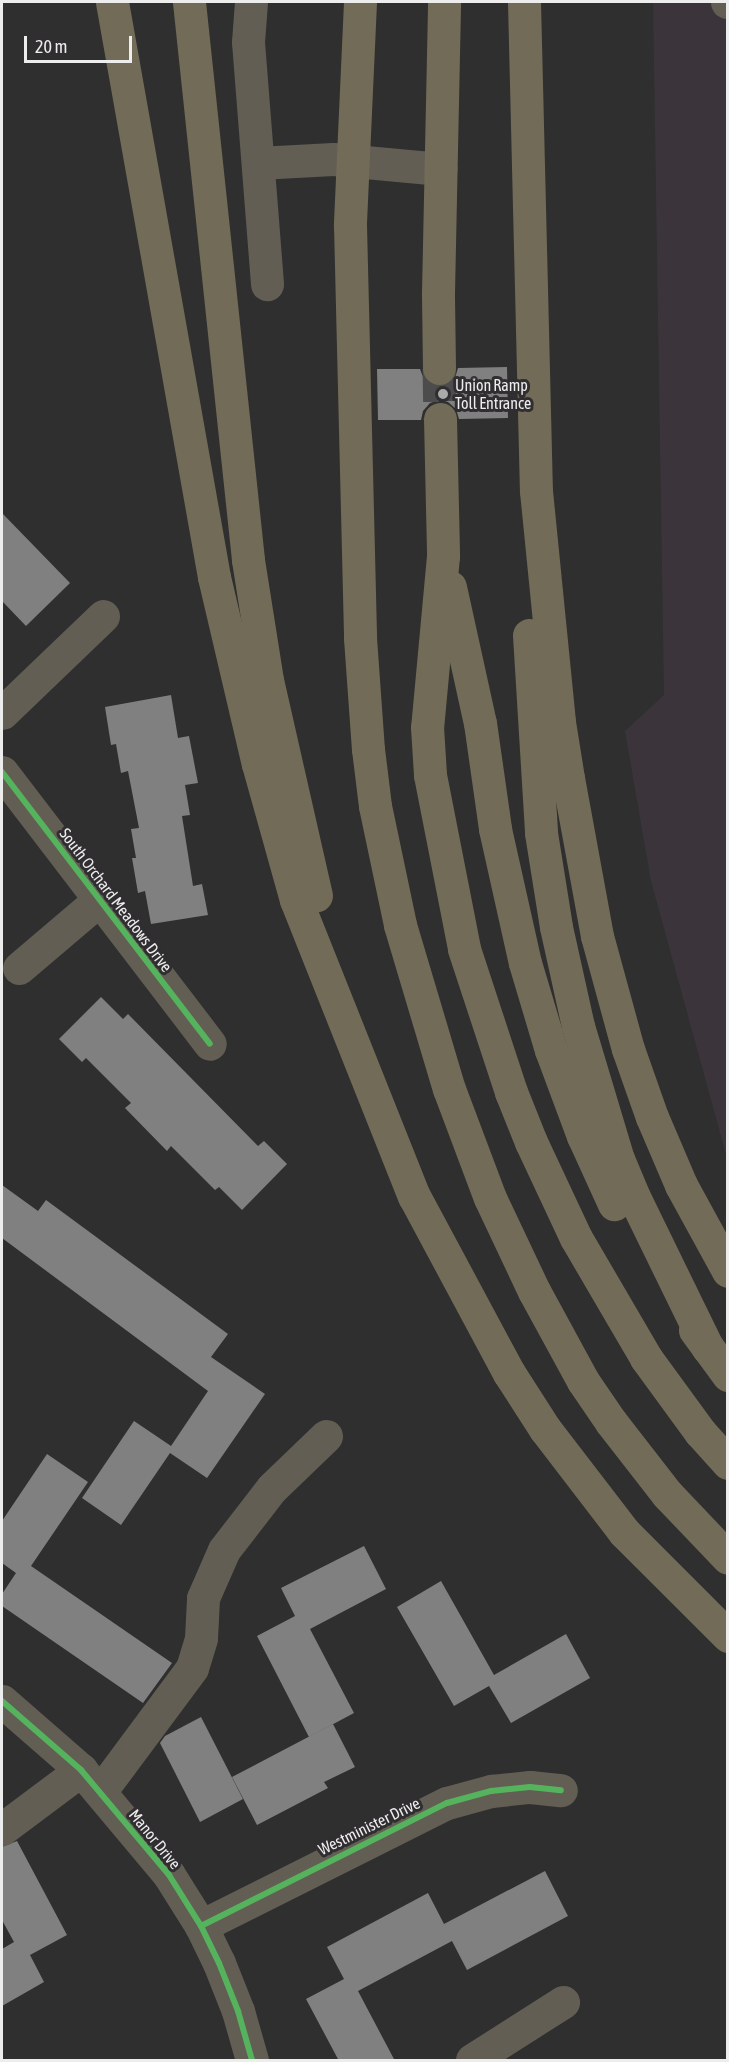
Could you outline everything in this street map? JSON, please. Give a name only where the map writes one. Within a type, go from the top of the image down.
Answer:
[{"type":"highway","points":[[112,2],[190,453],[224,628],[258,764],[296,900],[374,1101],[414,1196],[509,1373],[545,1429],[624,1532],[728,1636]]},
{"type":"highway","points":[[189,2],[248,561],[267,680],[339,1007]]},
{"type":"highway","points":[[360,2],[351,160],[358,569],[363,693],[375,806],[400,925],[448,1089],[490,1197],[534,1291],[583,1381],[611,1422],[667,1494],[728,1558]]},
{"type":"highway","points":[[439,368],[444,2]]},
{"type":"highway","points":[[524,2],[536,491],[559,722],[597,936],[628,1049],[652,1117],[681,1185],[728,1271]]},
{"type":"highway","points":[[440,419],[443,556],[427,727],[430,775],[454,909],[478,995],[531,1142],[582,1248],[646,1358],[700,1432],[728,1463]]},
{"type":"highway","points":[[536,491],[529,618],[533,729],[541,833],[556,927],[592,1077],[618,1159],[707,1347]]},
{"type":"highway","points":[[443,556],[480,723],[492,808],[514,921],[551,1050],[584,1136],[642,1260],[728,1375]]},
{"type":"street","points":[[251,2],[248,42],[267,284]]},
{"type":"street","points":[[258,163],[306,159],[351,160],[441,169]]},
{"type":"street","points":[[2,713],[104,615]]},
{"type":"street","name":"South Orchard Meadows Drive","points":[[2,772],[210,1044]]},
{"type":"street","points":[[19,968],[99,900]]},
{"type":"street","points":[[2,1829],[91,1781],[192,1668],[201,1638],[203,1598],[224,1550],[272,1488],[326,1436]]},
{"type":"street","name":"Manor Drive","points":[[2,1701],[91,1781],[169,1875],[201,1926],[238,2011],[252,2061]]},
{"type":"street","name":"Westminister Drive","points":[[201,1926],[447,1803],[491,1791],[530,1787],[561,1790]]},
{"type":"street","points":[[472,2061],[563,2001]]},
{"type":"shaded area","points":[[653,2],[727,2],[727,1158],[651,881],[625,731],[664,695]]},
{"type":"building","name":"Union Ramp Toll Entrance","points":[[507,367],[508,418],[459,419],[456,409],[448,402],[440,400],[430,403],[423,411],[421,420],[378,420],[377,369],[420,369],[429,384],[440,387],[455,378],[458,368]]},
{"type":"building","points":[[2,513],[70,583],[26,626],[2,601]]},
{"type":"building","points":[[171,695],[178,738],[189,736],[198,783],[185,785],[190,815],[182,816],[193,886],[202,884],[208,915],[151,924],[145,891],[138,893],[132,858],[136,858],[131,829],[139,828],[128,771],[121,773],[116,744],[111,745],[105,707]]},
{"type":"building","points":[[101,997],[123,1019],[128,1014],[258,1146],[264,1141],[287,1164],[242,1210],[219,1187],[215,1190],[171,1146],[167,1151],[125,1108],[131,1103],[86,1058],[82,1062],[59,1039]]},
{"type":"building","points":[[2,1185],[38,1211],[46,1200],[228,1334],[211,1357],[265,1394],[207,1478],[170,1453],[121,1525],[82,1498],[134,1421],[171,1446],[208,1391],[2,1238]]},
{"type":"building","points":[[47,1454],[88,1482],[31,1566],[172,1663],[143,1703],[2,1606],[2,1594],[16,1573],[2,1563],[2,1521]]},
{"type":"building","points":[[364,1546],[386,1589],[310,1629],[354,1713],[309,1737],[257,1636],[295,1616],[281,1588]]},
{"type":"building","points":[[441,1581],[494,1675],[566,1634],[590,1678],[511,1723],[489,1686],[454,1706],[397,1607]]},
{"type":"building","points":[[201,1717],[243,1799],[200,1822],[160,1743],[165,1736]]},
{"type":"building","points":[[333,1724],[355,1767],[324,1782],[328,1788],[257,1825],[232,1777]]},
{"type":"building","points":[[17,1841],[67,1935],[30,1955],[44,1982],[2,2006],[2,1949],[14,1942],[2,1920],[2,1847]]},
{"type":"building","points":[[545,1871],[568,1916],[467,1970],[452,1941],[358,1991],[395,2061],[339,2061],[306,1999],[344,1979],[327,1947],[428,1893],[444,1924]]},
{"type":"tunnel","points":[[439,368],[440,419]]},
{"type":"cycle path","points":[[2,772],[210,1044]]},
{"type":"cycle path","points":[[2,1701],[81,1770],[169,1875],[201,1926],[219,1963],[238,2011],[252,2060]]},
{"type":"cycle path","points":[[201,1926],[447,1803],[491,1791],[530,1787],[561,1790]]},
{"type":"place","name":"Union Ramp Toll Entrance","points":[[443,394]]}]
